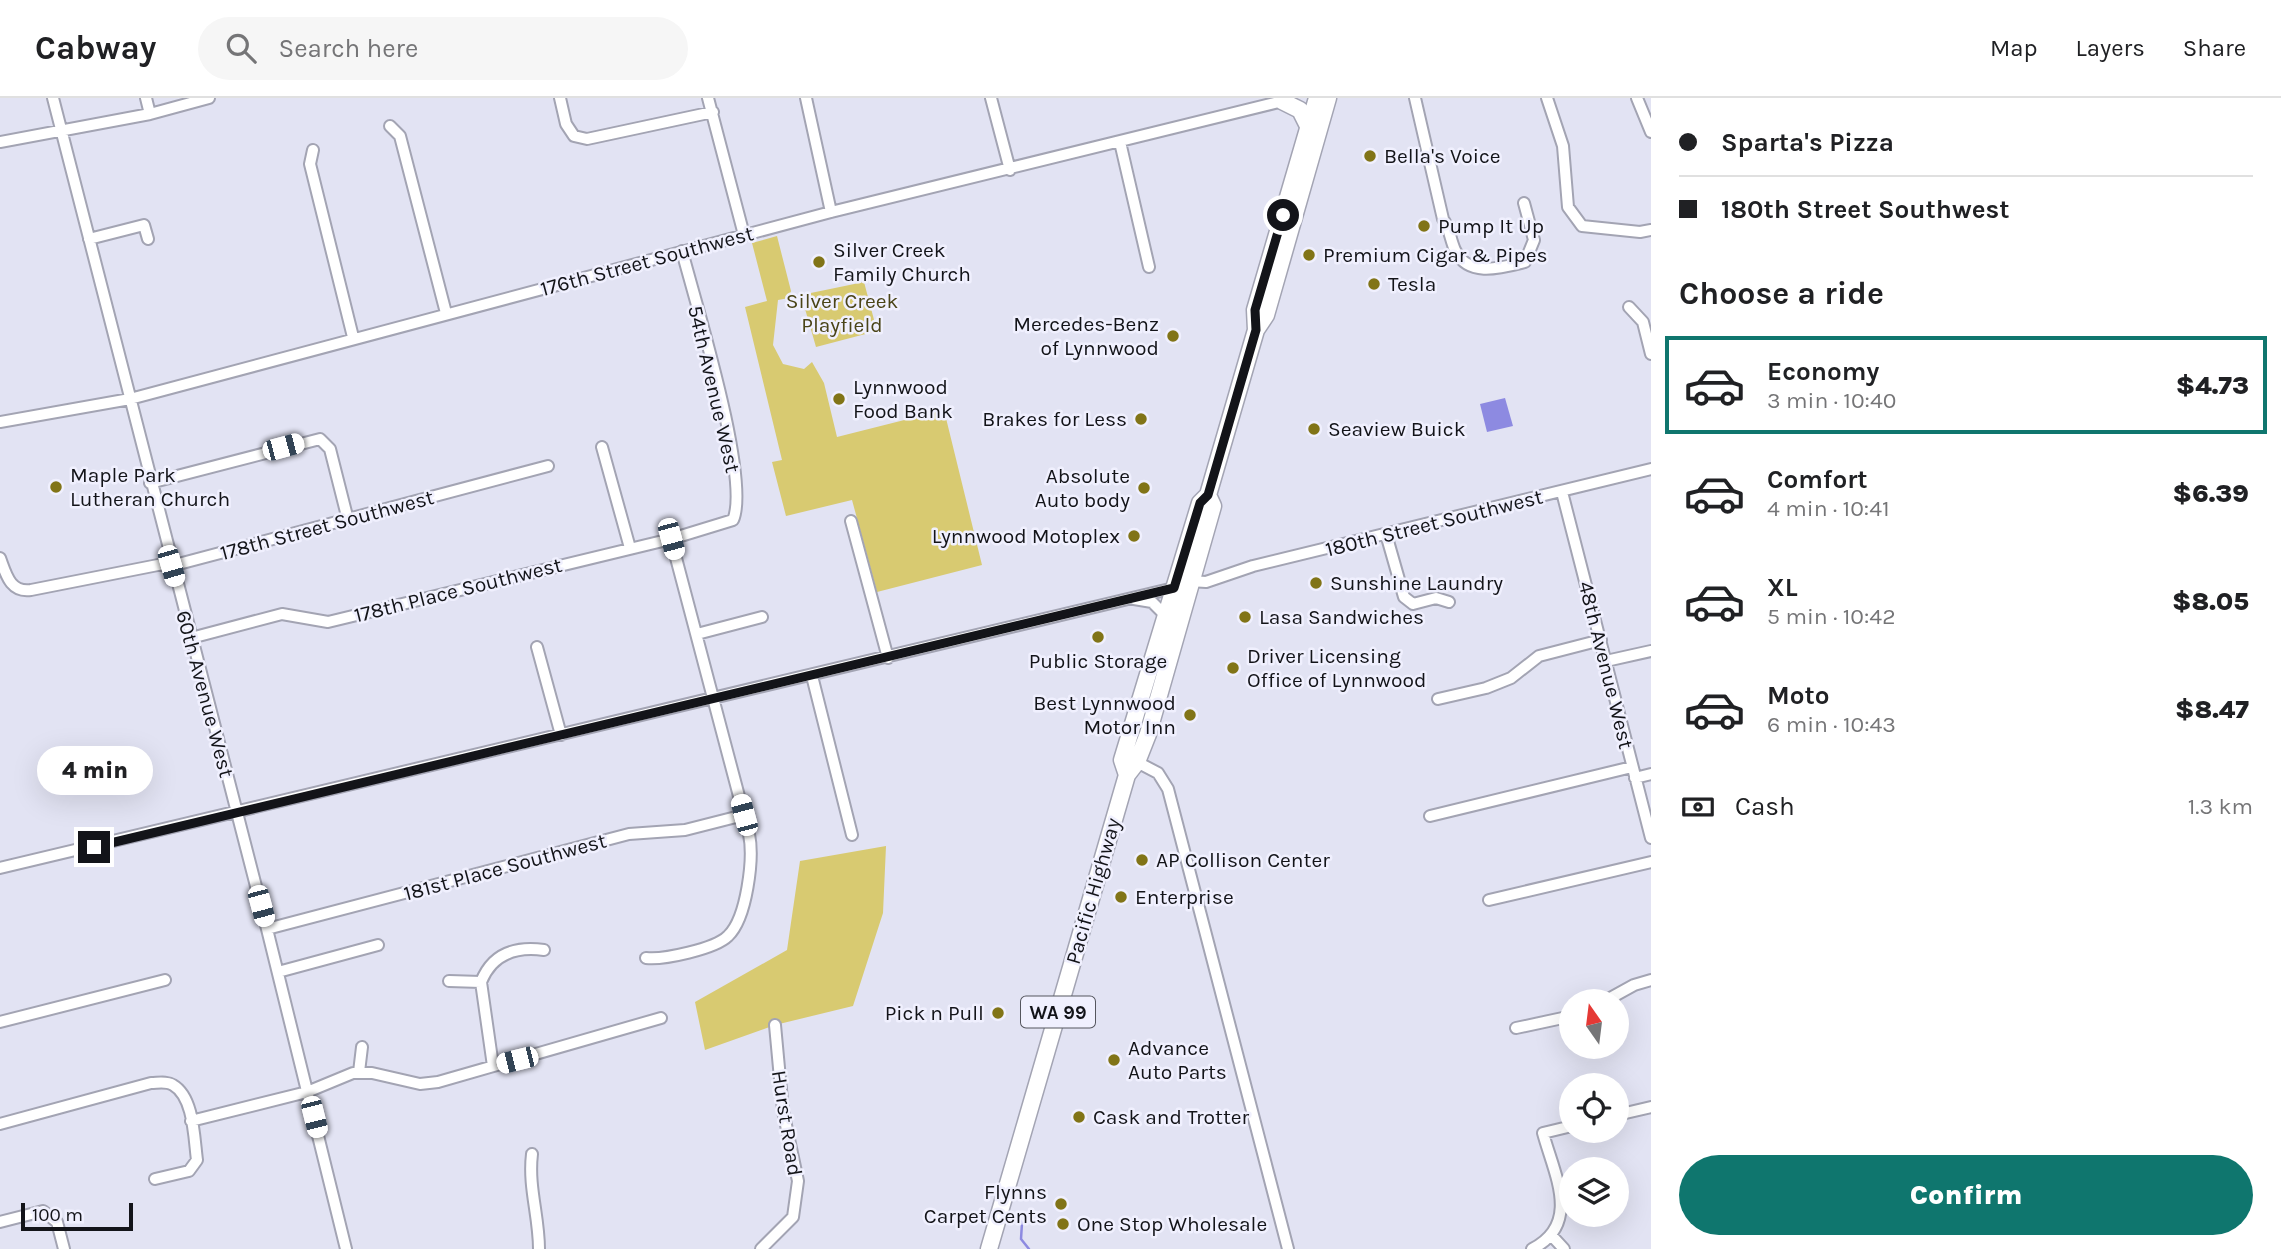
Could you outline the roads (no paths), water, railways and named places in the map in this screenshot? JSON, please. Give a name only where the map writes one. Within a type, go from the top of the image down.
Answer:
[{"type":"highway","name":"Pacific Highway","points":[[1256,330],[1255,310],[1317,98]]},
{"type":"highway","name":"Pacific Highway","points":[[1132,768],[1122,760],[1200,503],[1208,495],[1256,330],[1266,315],[1272,296],[1328,98]]},
{"type":"highway","points":[[1288,99],[1300,110],[1308,126]]},
{"type":"highway","points":[[1272,296],[1269,286],[1276,260],[1274,246]]},
{"type":"highway","name":"Pacific Highway","points":[[989,1249],[1132,768],[1153,716],[1213,506],[1208,495]]},
{"type":"highway","points":[[1188,544],[1186,575],[1191,581]]},
{"type":"highway","points":[[1170,649],[1170,627],[1177,598],[1174,588]]},
{"type":"street","name":"60th Avenue West","points":[[53,98],[171,566],[278,972],[346,1249]]},
{"type":"street","points":[[146,98],[150,114]]},
{"type":"street","points":[[0,142],[150,114],[209,98]]},
{"type":"street","points":[[560,98],[566,124],[574,136],[587,139],[713,113]]},
{"type":"street","points":[[708,98],[744,235]]},
{"type":"street","points":[[806,98],[831,212]]},
{"type":"street","points":[[991,98],[1010,170]]},
{"type":"street","points":[[1415,98],[1443,219],[1449,228],[1455,251],[1466,264],[1481,270],[1525,262],[1534,240],[1524,203]]},
{"type":"street","points":[[1547,98],[1563,146],[1568,207],[1582,226],[1640,232],[1651,230]]},
{"type":"street","points":[[1637,98],[1651,132]]},
{"type":"street","name":"176th Street Southwest","points":[[0,422],[130,399],[353,337],[831,212],[1010,170],[1288,99]]},
{"type":"street","points":[[390,126],[400,136],[446,313]]},
{"type":"street","points":[[1120,142],[1149,267]]},
{"type":"street","points":[[313,150],[310,164],[353,337]]},
{"type":"street","points":[[89,239],[144,225],[148,239]]},
{"type":"street","name":"54th Avenue West","points":[[682,251],[734,458],[736,513],[726,524]]},
{"type":"street","points":[[1629,307],[1643,323],[1651,354]]},
{"type":"street","points":[[150,483],[309,440],[323,441],[330,449],[348,520]]},
{"type":"street","points":[[602,447],[630,548]]},
{"type":"street","name":"178th Street Southwest","points":[[0,558],[10,583],[24,591],[163,564],[171,566],[548,466]]},
{"type":"street","name":"180th Street Southwest","points":[[1191,581],[1202,582],[1651,470]]},
{"type":"street","name":"48th Avenue West","points":[[1562,492],[1651,838]]},
{"type":"street","points":[[851,521],[888,658]]},
{"type":"street","name":"178th Place Southwest","points":[[191,638],[282,614],[328,622],[726,524]]},
{"type":"street","points":[[1386,534],[1404,597],[1413,604],[1436,598],[1450,602]]},
{"type":"street","points":[[646,958],[658,960],[716,944],[730,934],[752,869],[751,845],[744,815],[671,539]]},
{"type":"street","points":[[1196,562],[1210,576],[1218,577]]},
{"type":"street","points":[[0,867],[237,814],[1174,588]]},
{"type":"street","points":[[1131,598],[1152,602],[1166,615]]},
{"type":"street","points":[[697,634],[762,617]]},
{"type":"street","points":[[1438,699],[1486,688],[1511,678],[1539,656],[1601,640]]},
{"type":"street","points":[[537,647],[561,735]]},
{"type":"street","points":[[1606,661],[1651,651]]},
{"type":"street","points":[[812,676],[852,835]]},
{"type":"street","points":[[1132,768],[1158,773],[1168,789],[1288,1249]]},
{"type":"street","points":[[1430,816],[1634,773],[1651,774]]},
{"type":"street","name":"181st Place Southwest","points":[[267,929],[629,834],[685,830],[744,815]]},
{"type":"street","points":[[1489,900],[1651,862]]},
{"type":"street","points":[[278,972],[378,945]]},
{"type":"street","points":[[493,1066],[481,982],[486,970],[500,956],[525,948],[544,950]]},
{"type":"street","points":[[0,1022],[165,980]]},
{"type":"street","points":[[1627,989],[1651,980]]},
{"type":"street","points":[[449,981],[481,982]]},
{"type":"street","points":[[191,1121],[307,1092],[359,1072],[426,1084],[661,1018]]},
{"type":"street","points":[[1516,1028],[1559,1019]]},
{"type":"street","name":"Hurst Road","points":[[761,1249],[793,1217],[798,1181],[783,1111],[775,1025]]},
{"type":"street","points":[[359,1072],[362,1047]]},
{"type":"street","points":[[0,1124],[151,1083],[171,1083],[183,1093],[191,1121],[197,1160],[189,1171],[155,1179]]},
{"type":"street","points":[[1629,1112],[1651,1107]]},
{"type":"street","points":[[1532,1249],[1552,1236],[1560,1224],[1562,1203],[1543,1133],[1559,1129]]},
{"type":"street","points":[[532,1154],[529,1180],[539,1232],[538,1249]]},
{"type":"street","points":[[0,1222],[43,1211],[57,1222],[64,1249]]},
{"type":"street","points":[[1552,1236],[1564,1249]]},
{"type":"waterway","points":[[1017,1216],[1022,1223],[1021,1239],[1029,1249]]},
{"type":"place","name":"Bella's Voice","points":[[1370,156]]},
{"type":"place","name":"Pump It Up","points":[[1424,226]]},
{"type":"place","name":"Premium Cigar & Pipes","points":[[1309,255]]},
{"type":"place","name":"Silver Creek Family Church","points":[[819,262]]},
{"type":"place","name":"Tesla","points":[[1374,284]]},
{"type":"place","name":"Mercedes-Benz of Lynnwood","points":[[1173,336]]},
{"type":"place","name":"Lynnwood Food Bank","points":[[839,399]]},
{"type":"place","name":"Brakes for Less","points":[[1141,419]]},
{"type":"place","name":"Seaview Buick","points":[[1314,429]]},
{"type":"place","name":"Maple Park Lutheran Church","points":[[56,487]]},
{"type":"place","name":"Absolute Auto body","points":[[1144,488]]},
{"type":"place","name":"Lynnwood Motoplex","points":[[1134,536]]},
{"type":"place","name":"Sunshine Laundry","points":[[1316,583]]},
{"type":"place","name":"Lasa Sandwiches","points":[[1245,617]]},
{"type":"place","name":"Public Storage","points":[[1098,637]]},
{"type":"place","name":"Driver Licensing Office of Lynnwood","points":[[1233,668]]},
{"type":"place","name":"Best Lynnwood Motor Inn","points":[[1190,715]]},
{"type":"place","name":"AP Collison Center","points":[[1142,860]]},
{"type":"place","name":"Enterprise","points":[[1121,897]]},
{"type":"place","name":"Pick n Pull","points":[[998,1013]]},
{"type":"place","name":"Advance Auto Parts","points":[[1114,1060]]},
{"type":"place","name":"Cask and Trotter","points":[[1079,1117]]},
{"type":"place","name":"Flynns Carpet Cents","points":[[1061,1204]]},
{"type":"place","name":"One Stop Wholesale","points":[[1063,1224]]},
{"type":"park label","name":"Silver Creek Playfield","points":[[842,313]]}]
